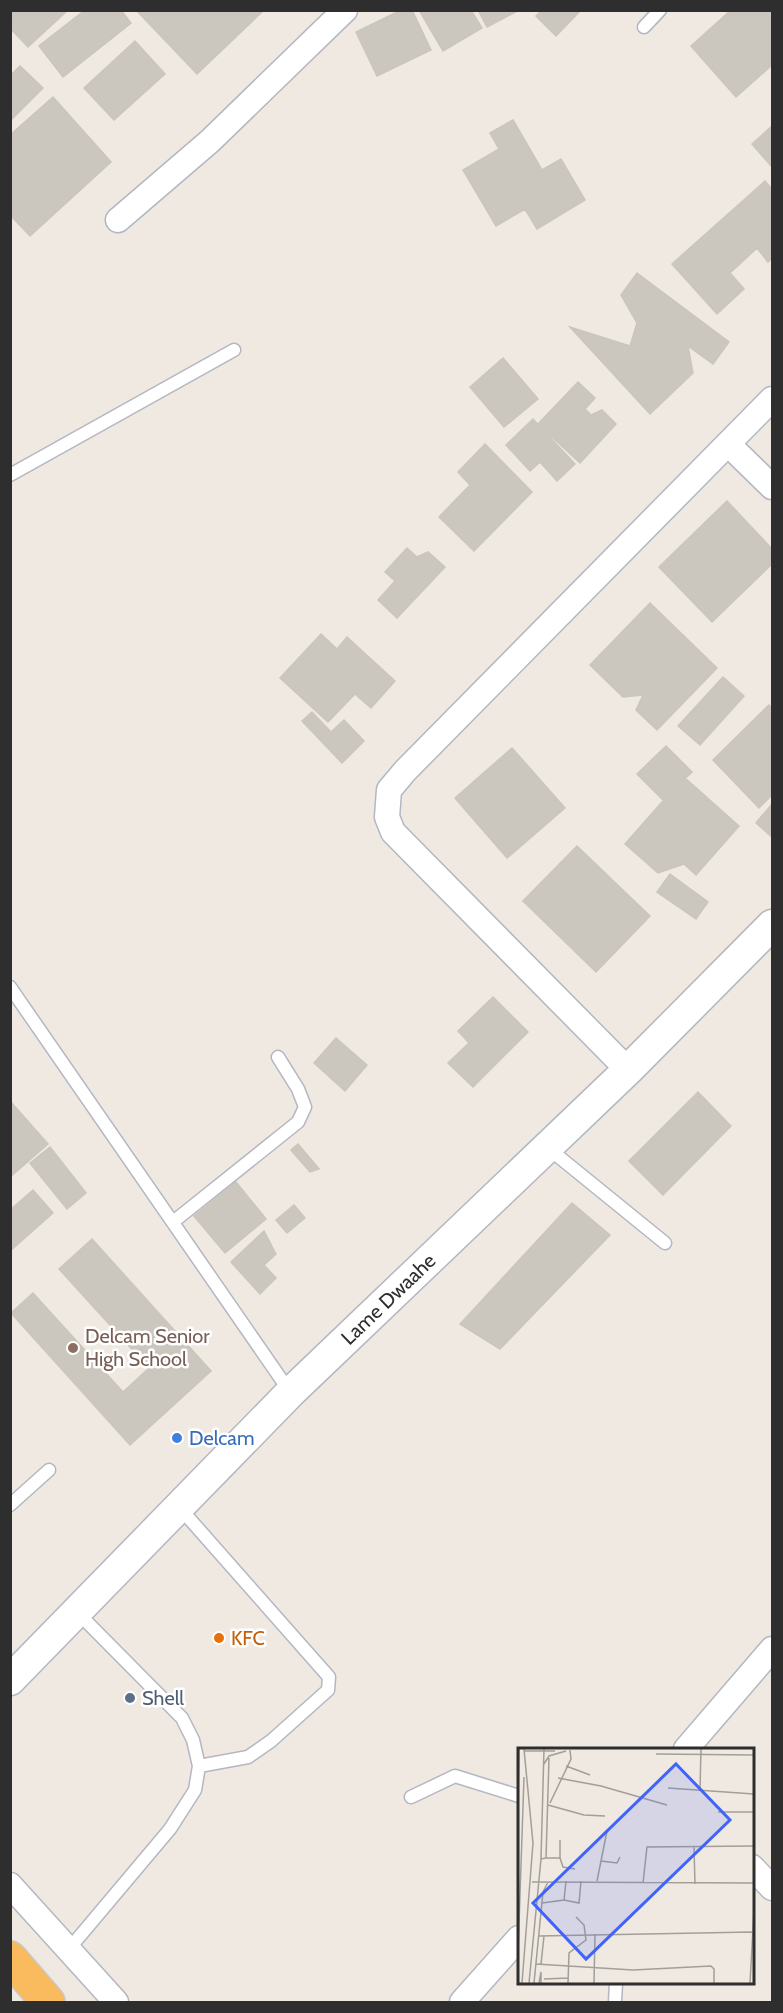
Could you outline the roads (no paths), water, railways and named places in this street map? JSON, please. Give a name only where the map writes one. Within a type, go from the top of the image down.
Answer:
[{"type":"highway","points":[[10,1958],[48,2002]]},
{"type":"street","points":[[118,220],[210,141],[345,10]]},
{"type":"street","points":[[628,1070],[393,832],[387,817],[389,790],[421,754],[772,399]]},
{"type":"street","points":[[729,445],[772,487]]},
{"type":"street","name":"Lame Dwaahe","points":[[10,1680],[290,1393],[628,1070],[772,925]]},
{"type":"street","points":[[687,1748],[772,1649]]},
{"type":"street","points":[[753,1869],[772,1888]]},
{"type":"street","points":[[10,1885],[116,2002]]},
{"type":"street","points":[[462,2002],[518,1939]]},
{"type":"lane","points":[[644,27],[660,10]]},
{"type":"lane","points":[[10,475],[234,350]]},
{"type":"lane","points":[[10,987],[290,1393]]},
{"type":"lane","points":[[172,1222],[298,1122],[305,1107],[298,1089],[278,1057]]},
{"type":"lane","points":[[547,1148],[665,1244]]},
{"type":"lane","points":[[10,1506],[49,1470]]},
{"type":"lane","points":[[179,1507],[329,1677],[328,1690],[270,1741],[248,1757],[199,1766]]},
{"type":"lane","points":[[69,1949],[170,1829],[195,1790],[199,1766],[194,1740],[182,1718],[77,1612]]},
{"type":"lane","points":[[411,1797],[455,1776],[518,1796]]},
{"type":"lane","points":[[615,2002],[616,1983]]},
{"type":"place","name":"Delcam Senior High School","points":[[73,1348]]},
{"type":"place","name":"Delcam","points":[[177,1438]]},
{"type":"place","name":"KFC","points":[[219,1638]]},
{"type":"place","name":"Shell","points":[[130,1698]]}]
